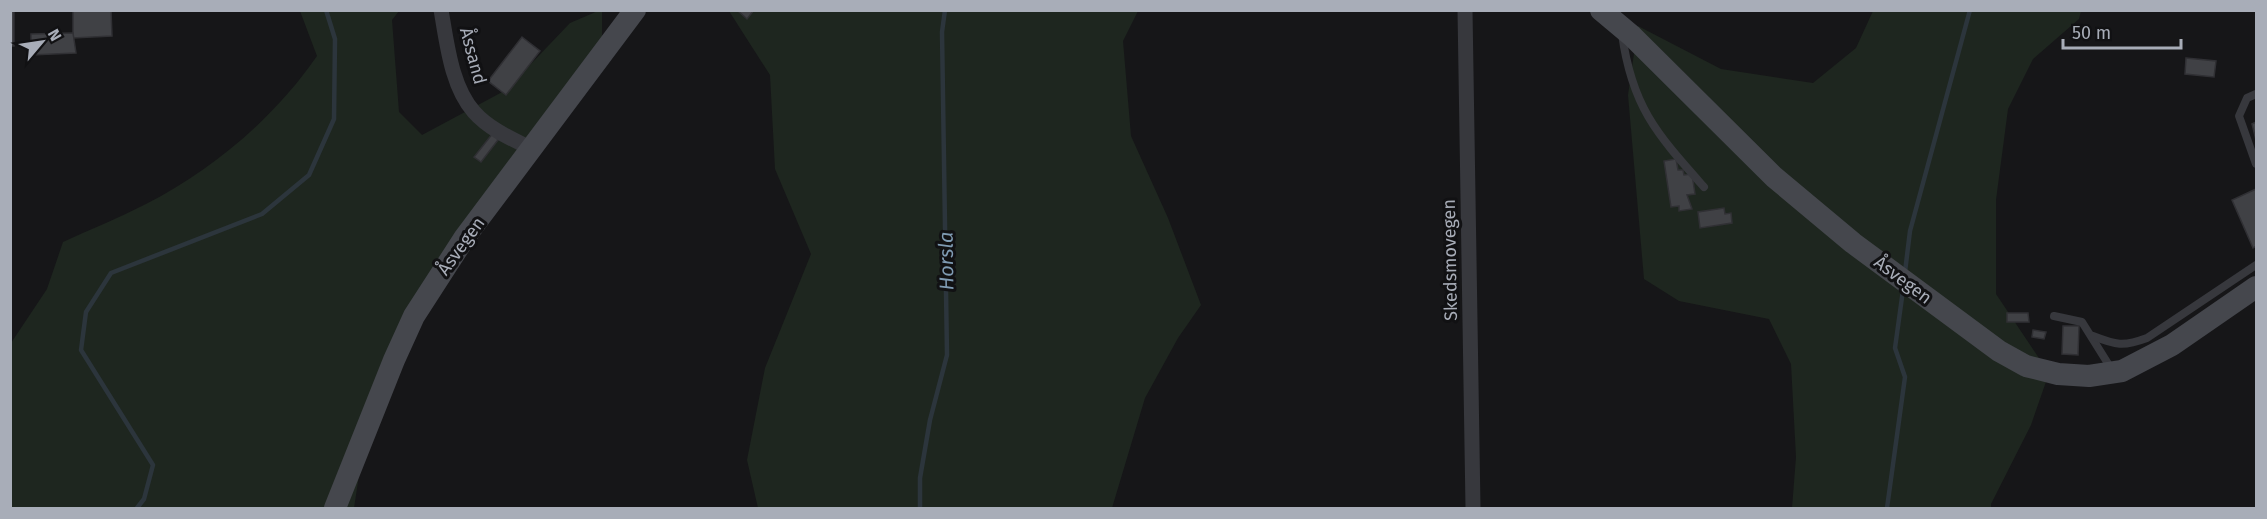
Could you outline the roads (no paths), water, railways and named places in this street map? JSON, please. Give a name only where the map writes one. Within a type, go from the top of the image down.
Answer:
[{"type":"main road","name":"Åsvegen","points":[[335,508],[414,316],[465,237],[634,10]]},
{"type":"main road","name":"Åsvegen","points":[[1601,10],[1621,26],[1774,177],[1852,243],[1999,351],[2026,366],[2058,374],[2089,376],[2113,372],[2140,363],[2172,345],[2256,287]]},
{"type":"street","name":"Åssand","points":[[441,10],[455,72],[464,99],[490,126],[532,149]]},
{"type":"street","name":"Skedsmovegen","points":[[1465,10],[1473,508]]},
{"type":"lane","points":[[1621,26],[1624,50],[1641,107],[1653,128],[1704,187]]},
{"type":"lane","points":[[2256,94],[2247,98],[2239,116],[2256,164]]},
{"type":"lane","points":[[2092,336],[2118,345],[2130,345],[2147,338],[2256,266]]},
{"type":"lane","points":[[2054,316],[2082,322],[2113,372]]},
{"type":"waterway","points":[[137,508],[144,499],[153,465],[81,350],[86,312],[111,273],[262,214],[309,175],[334,119],[335,39],[326,10]]},
{"type":"waterway","name":"Horsla","points":[[920,508],[920,478],[930,420],[947,355],[942,32],[945,10]]},
{"type":"waterway","points":[[1905,272],[1910,231],[1970,10]]},
{"type":"waterway","points":[[1887,508],[1905,377],[1895,348],[1903,290]]}]
